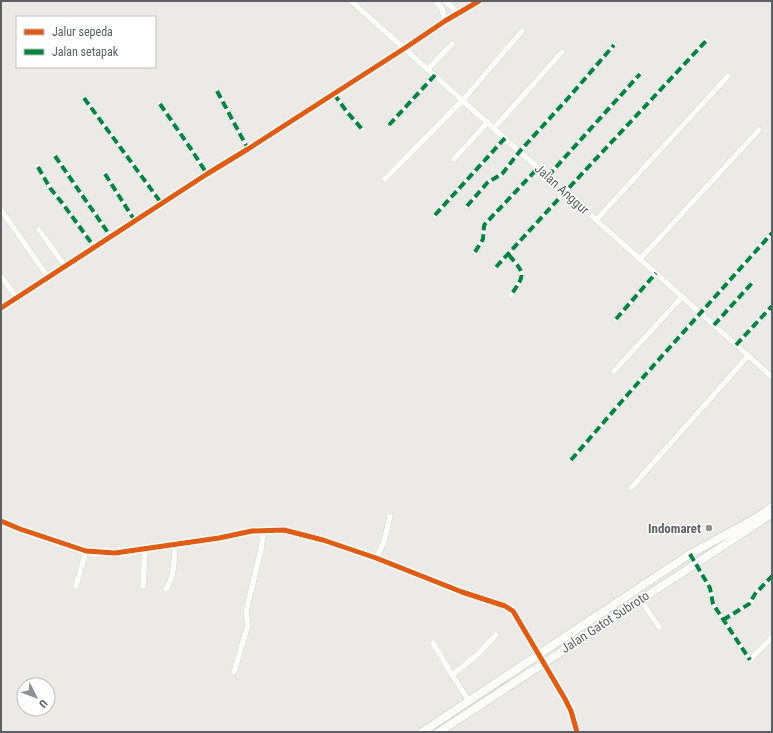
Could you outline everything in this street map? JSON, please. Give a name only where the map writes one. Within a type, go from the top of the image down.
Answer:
[{"type":"main road","points":[[422,732],[690,554],[757,521],[772,507]]},
{"type":"main road","name":"Jalan Gatot Subroto","points":[[439,732],[757,521],[772,513]]},
{"type":"street","name":"Jalan Anggur","points":[[352,1],[772,377]]},
{"type":"street","points":[[436,1],[442,9],[445,21]]},
{"type":"street","points":[[446,1],[458,13]]},
{"type":"street","points":[[1,308],[445,21],[479,1]]},
{"type":"street","points":[[385,179],[463,100],[522,31]]},
{"type":"street","points":[[496,268],[706,41]]},
{"type":"street","points":[[428,69],[452,44]]},
{"type":"street","points":[[467,206],[488,182],[502,174],[520,151],[614,45]]},
{"type":"street","points":[[494,128],[562,52]]},
{"type":"street","points":[[548,176],[640,74]]},
{"type":"street","points":[[389,125],[435,75]]},
{"type":"street","points":[[596,220],[728,76]]},
{"type":"street","points":[[217,91],[248,149]]},
{"type":"street","points":[[334,94],[362,129]]},
{"type":"street","points":[[84,98],[162,204]]},
{"type":"street","points":[[160,104],[207,174]]},
{"type":"street","points":[[454,159],[488,122]]},
{"type":"street","points":[[640,259],[759,130]]},
{"type":"street","points":[[435,215],[505,138]]},
{"type":"street","points":[[55,156],[111,236]]},
{"type":"street","points":[[38,167],[50,188],[95,248]]},
{"type":"street","points":[[475,252],[483,239],[485,224],[538,168]]},
{"type":"street","points":[[105,174],[135,221]]},
{"type":"street","points":[[1,210],[48,277]]},
{"type":"street","points":[[39,230],[65,266]]},
{"type":"street","points":[[571,460],[772,233]]},
{"type":"street","points":[[509,254],[521,272],[522,278],[511,295]]},
{"type":"street","points":[[616,319],[656,273]]},
{"type":"street","points":[[1,277],[17,298]]},
{"type":"street","points":[[714,325],[752,283]]},
{"type":"street","points":[[614,371],[682,297]]},
{"type":"street","points":[[736,345],[772,306]]},
{"type":"street","points":[[631,488],[748,356]]},
{"type":"street","points":[[376,558],[384,542],[390,516]]},
{"type":"street","points":[[1,521],[20,529],[86,551],[101,553],[115,553],[145,549],[264,530],[284,530],[296,532],[376,558],[462,592],[505,606],[513,611],[565,699],[577,732]]},
{"type":"street","points":[[234,672],[248,625],[246,612],[264,530]]},
{"type":"street","points":[[166,589],[171,582],[173,573],[175,544]]},
{"type":"street","points":[[143,586],[145,549]]},
{"type":"street","points":[[76,586],[86,551]]},
{"type":"street","points":[[690,554],[710,588],[713,604],[750,660],[772,637]]},
{"type":"street","points":[[723,620],[749,604],[755,594],[772,576]]},
{"type":"street","points":[[640,599],[660,627]]},
{"type":"street","points":[[452,675],[476,656],[496,635]]},
{"type":"street","points":[[433,643],[469,701]]},
{"type":"marked path","points":[[496,267],[706,41]]},
{"type":"marked path","points":[[467,206],[488,182],[502,174],[520,151],[614,45]]},
{"type":"marked path","points":[[548,176],[640,74]]},
{"type":"marked path","points":[[389,125],[435,75]]},
{"type":"marked path","points":[[217,91],[248,149]]},
{"type":"marked path","points":[[334,94],[362,129]]},
{"type":"marked path","points":[[84,98],[162,204]]},
{"type":"marked path","points":[[160,104],[207,174]]},
{"type":"marked path","points":[[435,215],[505,138]]},
{"type":"marked path","points":[[55,156],[111,237]]},
{"type":"marked path","points":[[38,167],[50,188],[95,248]]},
{"type":"marked path","points":[[475,252],[483,239],[485,224],[538,168]]},
{"type":"marked path","points":[[105,174],[135,221]]},
{"type":"marked path","points":[[571,460],[772,233]]},
{"type":"marked path","points":[[509,255],[521,271],[522,275],[519,283],[511,295]]},
{"type":"marked path","points":[[616,319],[656,273]]},
{"type":"marked path","points":[[714,325],[752,283]]},
{"type":"marked path","points":[[736,345],[772,306]]},
{"type":"marked path","points":[[690,554],[710,588],[713,604],[750,660]]},
{"type":"marked path","points":[[723,620],[749,604],[755,594],[772,576]]},
{"type":"cycle path","points":[[1,308],[445,21],[479,1]]},
{"type":"cycle path","points":[[1,521],[20,529],[86,551],[115,553],[219,538],[252,531],[284,530],[323,540],[376,558],[462,592],[505,606],[513,611],[565,699],[571,711],[577,732]]},
{"type":"place","name":"Indomaret","points":[[709,528]]}]
